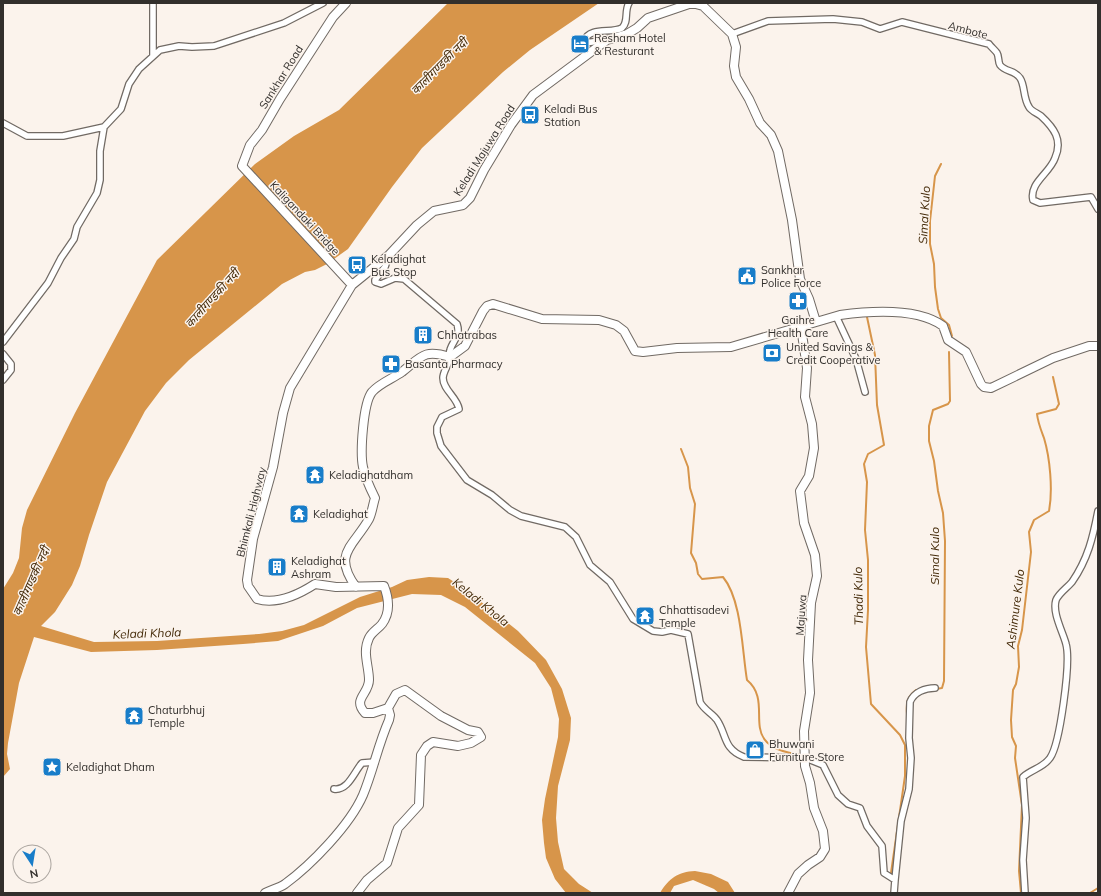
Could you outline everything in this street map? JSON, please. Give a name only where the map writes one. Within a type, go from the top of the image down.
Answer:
[{"type":"street","points":[[153,3],[153,55]]},
{"type":"street","points":[[3,123],[27,136],[63,136],[104,127],[121,110],[129,84],[140,69],[160,50],[179,46],[214,46],[284,23],[323,3]]},
{"type":"street","name":"Sankhar Road","points":[[242,166],[250,145],[262,130],[280,99],[325,30],[346,3]]},
{"type":"street","points":[[607,40],[585,43],[584,41],[588,36],[598,31],[622,28],[626,22],[626,9],[629,3]]},
{"type":"street","name":"Keladi Majuwa Road","points":[[352,285],[389,255],[417,225],[434,211],[463,205],[470,198],[484,170],[507,131],[533,95],[607,40],[627,34],[637,28],[648,18],[692,3],[703,6],[732,34]]},
{"type":"street","name":"Ambote","points":[[732,34],[768,21],[833,19],[862,22],[880,30],[902,22],[989,44],[997,53],[1000,65],[1016,72],[1021,79],[1023,93],[1029,108],[1055,130],[1058,137],[1056,157],[1052,166],[1034,186],[1032,195],[1033,200],[1040,203],[1090,197],[1098,209]]},
{"type":"street","points":[[732,34],[736,47],[734,66],[736,77],[749,99],[760,123],[771,135],[778,151],[792,220],[800,279],[809,299],[816,322]]},
{"type":"street","points":[[3,342],[48,283],[61,258],[74,240],[77,227],[97,193],[100,180],[100,151],[104,127]]},
{"type":"street","name":"Kaligandaki Bridge","points":[[242,166],[352,285]]},
{"type":"street","points":[[389,255],[385,267],[375,282],[381,284],[395,278],[404,279],[457,324],[458,332],[456,340],[450,350],[450,357],[443,378],[447,388],[458,403],[459,409],[442,417],[437,427],[437,433],[441,446],[467,480],[492,495],[510,510],[521,516],[564,527],[576,537],[590,565],[610,582],[633,619],[653,631],[662,632],[671,630],[688,634],[700,702],[704,709],[717,720],[725,740],[735,754],[744,757],[805,758],[823,765],[838,795],[848,804],[860,808],[867,826],[882,846],[884,873],[894,879]]},
{"type":"street","name":"Bhimkali Highway","points":[[352,285],[290,388],[283,412],[273,467],[253,539],[247,580],[248,586],[257,599],[274,602],[303,592],[315,584],[326,587],[384,587],[389,603],[382,623],[369,637],[365,654],[369,681],[360,702],[360,708],[365,713],[373,713],[388,708]]},
{"type":"street","points":[[450,357],[465,346],[483,311],[487,306],[493,304],[542,319],[599,320],[616,325],[624,331],[635,351],[643,352],[677,348],[731,347],[836,316],[854,313],[891,312],[920,315],[939,323],[946,329],[948,340],[966,352],[980,384],[984,387],[991,388],[1000,385],[1053,358],[1089,346],[1098,346]]},
{"type":"street","points":[[836,316],[856,359],[865,392]]},
{"type":"street","name":"Majuwa","points":[[788,893],[798,874],[820,857],[825,849],[823,831],[814,808],[810,783],[805,766],[804,731],[810,693],[808,660],[811,603],[817,576],[815,555],[804,523],[800,491],[809,476],[814,448],[812,424],[805,397],[807,368],[801,326]]},
{"type":"street","points":[[356,587],[347,573],[344,557],[351,543],[369,518],[375,498],[366,479],[362,451],[364,417],[371,394],[379,386],[399,374],[424,355],[432,352],[450,357]]},
{"type":"street","points":[[3,354],[11,364],[11,370],[3,380]]},
{"type":"street","points":[[1025,893],[1023,860],[1026,818],[1023,777],[1046,763],[1056,747],[1067,671],[1067,646],[1056,604],[1060,594],[1072,581],[1089,550],[1098,511]]},
{"type":"street","points":[[894,893],[894,879],[901,821],[909,789],[911,758],[909,738],[910,702],[912,698],[925,688],[935,688]]},
{"type":"street","points":[[265,893],[283,886],[310,864],[349,820],[362,798],[375,762],[389,720],[390,715],[388,708],[396,694],[405,690],[440,716],[468,730],[478,732],[481,737],[471,743],[458,746],[433,742],[425,749],[421,755],[419,805],[398,828],[387,863],[367,880],[357,893]]},
{"type":"street","points":[[334,789],[339,790],[346,785],[362,763],[375,762]]},
{"type":"water","points":[[448,3],[599,3],[530,50],[503,72],[422,148],[348,249],[327,264],[315,270],[305,272],[282,284],[189,360],[166,383],[145,411],[107,482],[80,566],[72,585],[55,612],[41,626],[94,642],[157,641],[259,634],[282,631],[304,625],[360,597],[392,587],[407,580],[429,577],[448,578],[465,589],[518,631],[546,660],[562,689],[571,718],[570,740],[558,786],[556,818],[558,842],[564,869],[579,884],[593,893],[566,893],[555,879],[546,858],[542,820],[558,737],[559,719],[551,688],[535,663],[465,607],[441,595],[412,594],[357,608],[323,626],[278,641],[157,650],[91,652],[34,637],[19,683],[8,743],[7,754],[10,769],[3,777],[3,589],[13,573],[19,558],[22,528],[27,510],[75,413],[157,260],[255,164],[294,136],[339,110]]},
{"type":"water","points":[[695,871],[711,874],[728,882],[735,893],[719,893],[714,889],[693,880],[674,886],[670,893],[660,893],[667,883],[674,877],[679,874]]},
{"type":"waterway","name":"Simal Kulo","points":[[941,164],[935,176],[930,221],[930,244],[934,264],[938,309],[941,318],[949,325],[952,336]]},
{"type":"waterway","name":"Thadi Kulo","points":[[867,317],[875,355],[877,405],[884,445],[868,454],[864,464],[867,482],[865,530],[868,560],[866,647],[871,704],[900,735],[905,745],[905,776],[891,873]]},
{"type":"waterway","name":"Simal Kulo","points":[[936,689],[942,688],[944,681],[945,541],[943,513],[929,441],[929,426],[933,410],[948,404],[950,401],[949,352]]},
{"type":"waterway","name":"Ashimure Kulo","points":[[1021,893],[1019,871],[1022,805],[1015,758],[1016,746],[1012,737],[1011,720],[1013,690],[1016,684],[1019,667],[1018,646],[1022,630],[1031,552],[1029,532],[1034,520],[1049,511],[1050,503],[1051,484],[1048,455],[1037,414],[1056,409],[1059,404],[1053,377]]},
{"type":"waterway","points":[[681,449],[688,467],[690,488],[695,504],[691,553],[696,563],[698,574],[702,579],[723,577],[734,599],[738,612],[747,680],[755,690],[758,701],[759,724],[762,734],[768,743],[780,750],[801,755]]},
{"type":"waterway","name":"Simal Kulo","points":[[907,714],[907,703],[909,698],[916,690],[918,690]]},
{"type":"waterway","points":[[1090,893],[1098,888]]},
{"type":"place","name":"Resham Hotel & Resturant","points":[[580,44]]},
{"type":"place","name":"Keladi Bus Station","points":[[530,115]]},
{"type":"place","name":"Keladighat Bus Stop","points":[[357,265]]},
{"type":"place","name":"Sankhar Police Force","points":[[747,276]]},
{"type":"place","name":"Gaihre Health Care","points":[[798,301]]},
{"type":"place","name":"Chhatrabas","points":[[423,335]]},
{"type":"place","name":"United Savings & Credit Cooperative","points":[[772,353]]},
{"type":"place","name":"Basanta Pharmacy","points":[[391,364]]},
{"type":"place","name":"Keladighatdham","points":[[315,475]]},
{"type":"place","name":"Keladighat","points":[[299,514]]},
{"type":"place","name":"Keladighat Ashram","points":[[277,567]]},
{"type":"place","name":"Chhattisadevi Temple","points":[[645,616]]},
{"type":"place","name":"Chaturbhuj Temple","points":[[134,716]]},
{"type":"place","name":"Bhuwani Furniture Store","points":[[755,750]]},
{"type":"place","name":"Keladighat Dham","points":[[52,767]]},
{"type":"water label","name":"कालीगण्डकी नदी","points":[[439,66]]},
{"type":"water label","name":"कालीगण्डकी नदी","points":[[212,298]]},
{"type":"water label","name":"कालीगण्डकी नदी","points":[[31,581]]},
{"type":"water label","name":"Keladi Khola","points":[[481,602]]},
{"type":"water label","name":"Keladi Khola","points":[[147,633]]}]
